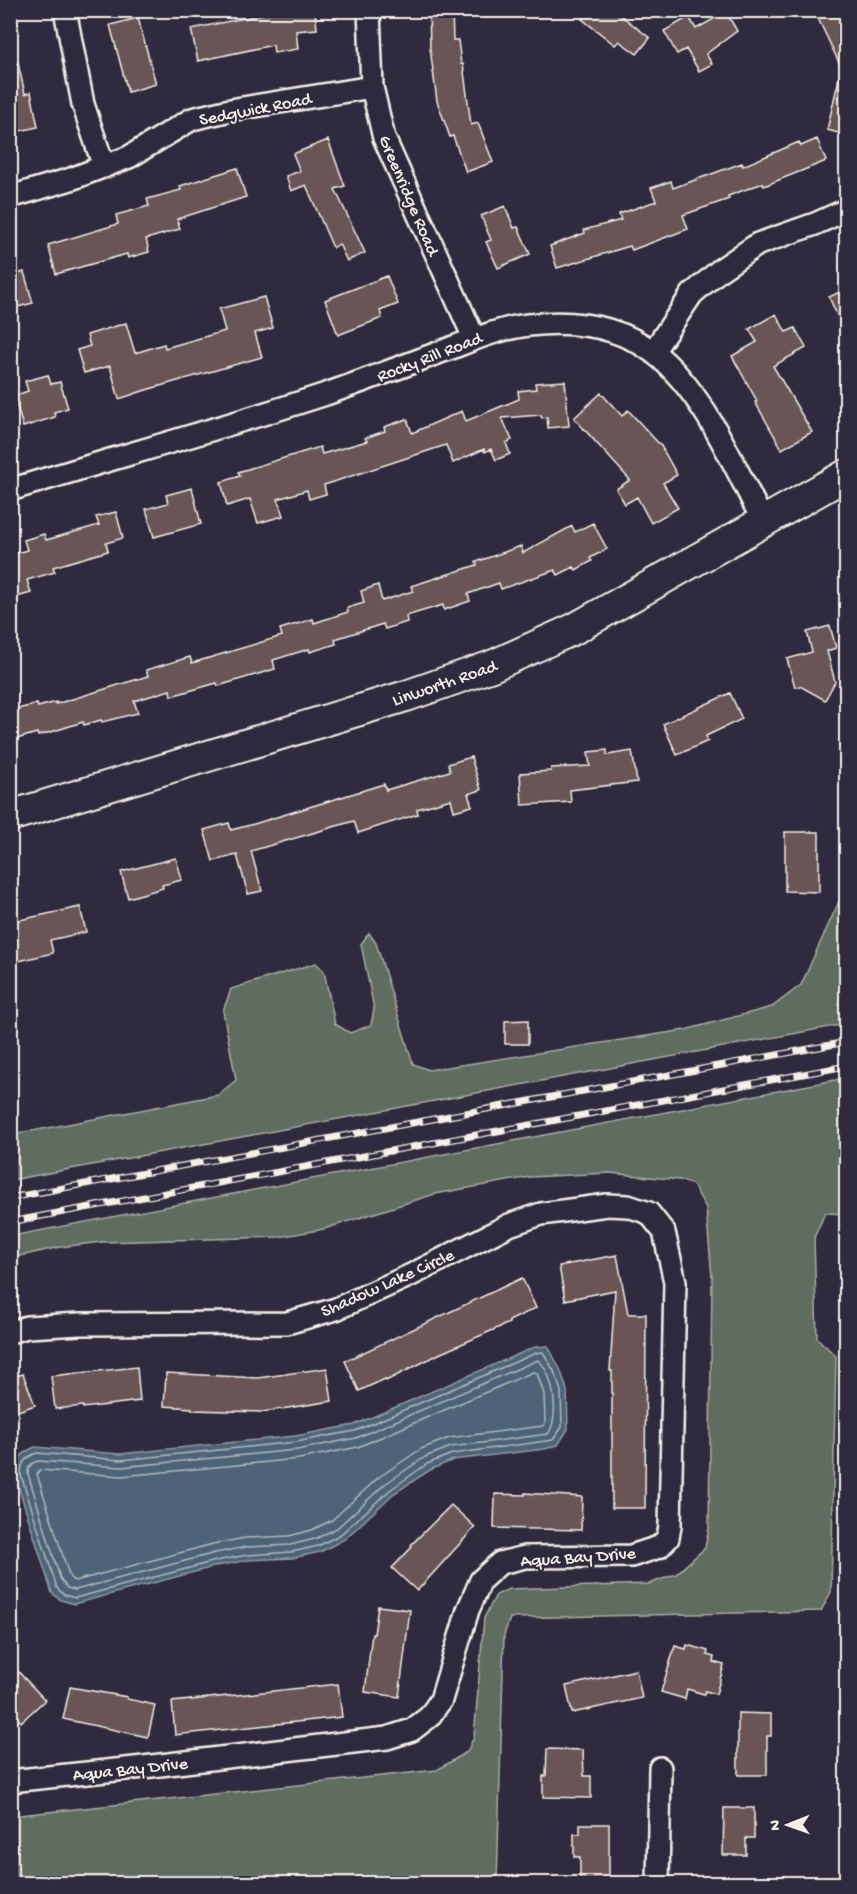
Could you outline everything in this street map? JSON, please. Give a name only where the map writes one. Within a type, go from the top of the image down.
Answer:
[{"type":"main road","name":"Linworth Road","points":[[10,816],[406,696],[492,666],[574,629],[846,475]]},
{"type":"street","points":[[65,10],[83,104],[104,167]]},
{"type":"street","name":"Greenridge Road","points":[[369,10],[372,87],[384,138],[474,338]]},
{"type":"street","name":"Sedgwick Road","points":[[10,197],[129,157],[192,119],[230,110],[372,87]]},
{"type":"street","points":[[653,352],[692,294],[720,270],[758,244],[815,224],[846,210]]},
{"type":"street","name":"Rocky Rill Road","points":[[10,490],[324,395],[499,329],[567,323],[596,326],[626,336],[653,352],[692,392],[763,521]]},
{"type":"street","name":"Shadow Lake Circle","points":[[10,1332],[27,1327],[80,1324],[287,1323],[336,1309],[411,1275],[509,1225],[541,1214],[607,1205],[628,1206],[649,1213]]},
{"type":"street","name":"Aqua Bay Drive","points":[[10,1781],[387,1738],[412,1730],[429,1717],[441,1700],[468,1610],[481,1580],[500,1563],[525,1557],[631,1556],[659,1547],[668,1538],[670,1526],[675,1282],[664,1232],[649,1213]]},
{"type":"street","points":[[658,1884],[660,1768]]},
{"type":"green space","points":[[846,886],[846,1024],[11,1180],[11,1135],[218,1095],[236,1080],[223,1011],[231,989],[316,963],[324,971],[335,1024],[350,1033],[371,1025],[374,1009],[361,944],[369,933],[376,943],[413,1064],[429,1070],[685,1030],[772,1007],[801,985]]},
{"type":"green space","points":[[846,1078],[846,1214],[825,1213],[814,1238],[817,1338],[836,1356],[831,1592],[821,1611],[510,1618],[504,1635],[497,1883],[11,1883],[11,1816],[437,1770],[467,1752],[474,1737],[484,1618],[496,1595],[509,1589],[649,1584],[676,1574],[705,1548],[709,1528],[712,1277],[706,1208],[693,1185],[680,1180],[610,1173],[530,1177],[435,1194],[324,1229],[279,1237],[102,1242],[60,1247],[11,1258],[11,1236]]},
{"type":"water","points":[[548,1346],[560,1369],[567,1390],[568,1429],[558,1445],[545,1449],[453,1460],[430,1470],[393,1494],[345,1539],[320,1552],[293,1558],[248,1560],[217,1566],[74,1604],[61,1600],[52,1593],[15,1476],[18,1461],[30,1449],[35,1447],[120,1454],[295,1436],[354,1425],[535,1347]]},
{"type":"building","points":[[268,10],[315,10],[317,29],[296,31],[298,49],[274,53],[273,45],[198,61],[191,29],[269,13]]},
{"type":"building","points":[[429,10],[452,10],[453,40],[458,40],[471,125],[478,123],[493,162],[466,172],[437,101],[430,48]]},
{"type":"building","points":[[588,10],[614,10],[650,38],[637,54],[619,41],[615,45],[582,19]]},
{"type":"building","points":[[814,10],[846,10],[846,135],[827,130],[840,74],[845,75]]},
{"type":"building","points":[[726,12],[737,31],[706,54],[712,64],[699,71],[686,49],[677,54],[664,31],[689,17],[696,29]]},
{"type":"building","points":[[138,18],[156,84],[128,92],[110,25]]},
{"type":"building","points":[[17,59],[25,94],[31,92],[38,127],[10,133],[10,60]]},
{"type":"building","points":[[817,139],[826,161],[764,186],[763,183],[728,196],[729,199],[683,215],[688,229],[632,250],[630,246],[557,268],[550,246],[585,233],[584,230],[621,220],[619,214],[656,201],[651,188],[671,181],[673,188],[742,163],[743,166],[799,142],[801,146]]},
{"type":"building","points":[[328,140],[345,186],[335,189],[365,253],[347,261],[339,244],[333,248],[306,185],[291,191],[286,176],[300,171],[293,154]]},
{"type":"building","points":[[237,168],[246,197],[177,219],[180,229],[146,239],[149,252],[128,258],[127,254],[56,274],[48,245],[118,224],[116,215],[149,206],[147,199],[181,190],[180,186]]},
{"type":"building","points":[[505,206],[514,228],[518,227],[530,254],[498,268],[486,242],[491,240],[481,216]]},
{"type":"building","points":[[24,272],[33,303],[10,309],[10,276]]},
{"type":"building","points":[[387,276],[398,304],[380,311],[382,318],[338,335],[325,300]]},
{"type":"building","points":[[846,289],[846,335],[829,297]]},
{"type":"building","points":[[264,297],[273,328],[255,333],[262,357],[119,399],[110,366],[84,373],[77,350],[90,346],[87,335],[126,323],[135,353],[164,344],[165,348],[225,331],[219,309]]},
{"type":"building","points":[[776,314],[786,332],[795,328],[806,348],[773,366],[812,432],[782,449],[732,356],[757,342],[749,329]]},
{"type":"building","points":[[48,375],[51,384],[60,382],[68,408],[54,412],[55,417],[23,427],[14,396],[28,391],[25,381]]},
{"type":"building","points":[[565,381],[569,426],[548,428],[547,417],[542,418],[541,415],[502,418],[512,440],[506,443],[510,454],[496,460],[491,449],[485,452],[484,449],[453,463],[446,445],[324,485],[326,494],[309,499],[307,490],[278,499],[283,516],[258,523],[250,499],[227,506],[221,482],[240,476],[238,472],[320,447],[322,454],[367,441],[365,438],[385,431],[384,427],[407,419],[412,433],[462,411],[466,421],[519,399],[518,391],[536,389],[535,383]]},
{"type":"building","points":[[601,393],[622,416],[628,410],[661,446],[677,475],[663,483],[678,508],[651,523],[637,497],[625,504],[616,489],[630,480],[574,418]]},
{"type":"building","points":[[192,488],[201,524],[154,537],[146,509],[168,503],[166,495]]},
{"type":"building","points":[[116,512],[123,538],[106,543],[108,551],[53,567],[55,572],[27,580],[31,593],[10,599],[10,555],[27,550],[24,540],[44,534],[46,540],[99,525],[96,517]]},
{"type":"building","points":[[593,523],[607,549],[590,558],[592,561],[576,570],[574,567],[558,575],[555,570],[501,589],[499,583],[468,594],[470,601],[444,610],[443,605],[406,616],[407,622],[385,629],[383,624],[335,639],[336,644],[310,652],[309,649],[273,660],[275,669],[218,686],[217,683],[171,696],[170,690],[134,701],[138,713],[84,725],[83,722],[38,736],[37,733],[13,740],[10,730],[10,711],[37,704],[38,707],[56,702],[56,704],[148,676],[146,670],[190,657],[192,663],[282,636],[280,629],[313,619],[314,623],[348,612],[347,608],[364,603],[361,591],[378,585],[382,601],[413,591],[411,586],[477,565],[476,562],[521,546],[523,553],[572,526],[575,532]]},
{"type":"building","points":[[830,626],[836,648],[827,651],[835,682],[825,700],[800,686],[795,687],[787,659],[812,652],[807,632]]},
{"type":"building","points":[[730,693],[742,719],[706,736],[708,741],[677,755],[663,724]]},
{"type":"building","points":[[607,750],[607,755],[632,751],[637,782],[570,790],[571,802],[522,805],[520,773],[551,771],[551,768],[590,766],[588,752]]},
{"type":"building","points":[[471,757],[481,790],[468,794],[472,806],[454,811],[451,799],[417,809],[418,814],[358,833],[354,821],[251,851],[262,891],[248,894],[237,855],[213,861],[204,830],[229,823],[231,830],[384,784],[386,790],[450,771],[448,764]]},
{"type":"building","points":[[785,832],[819,832],[819,892],[785,891]]},
{"type":"building","points":[[176,858],[182,880],[128,898],[121,872]]},
{"type":"building","points":[[80,907],[86,932],[50,940],[53,953],[10,963],[10,922]]},
{"type":"building","points":[[528,1020],[528,1044],[505,1044],[505,1021]]},
{"type":"building","points":[[617,1255],[628,1314],[646,1314],[645,1508],[612,1508],[612,1371],[610,1371],[615,1290],[565,1300],[559,1266]]},
{"type":"building","points":[[522,1278],[536,1308],[386,1381],[385,1379],[359,1391],[345,1361]]},
{"type":"building","points":[[137,1367],[140,1401],[55,1409],[51,1376]]},
{"type":"building","points":[[327,1368],[332,1401],[262,1412],[192,1410],[192,1408],[164,1406],[166,1373],[258,1378]]},
{"type":"building","points":[[23,1374],[35,1405],[10,1414],[10,1378]]},
{"type":"building","points":[[525,1493],[582,1497],[581,1530],[494,1528],[495,1494],[525,1495]]},
{"type":"building","points":[[451,1505],[475,1527],[417,1591],[392,1568],[412,1547],[411,1545]]},
{"type":"building","points":[[378,1606],[410,1610],[399,1697],[365,1692]]},
{"type":"building","points":[[687,1645],[708,1651],[707,1655],[714,1657],[713,1662],[724,1665],[716,1694],[705,1691],[704,1694],[687,1689],[685,1699],[661,1692],[675,1646],[686,1649]]},
{"type":"building","points":[[10,1663],[45,1700],[21,1722],[10,1711]]},
{"type":"building","points":[[636,1670],[642,1698],[572,1713],[566,1686]]},
{"type":"building","points":[[338,1684],[342,1717],[175,1735],[172,1702]]},
{"type":"building","points":[[70,1687],[127,1697],[127,1699],[155,1705],[148,1737],[63,1719]]},
{"type":"building","points":[[738,1713],[771,1714],[771,1736],[767,1736],[767,1775],[738,1775]]},
{"type":"building","points":[[547,1749],[583,1750],[584,1776],[591,1776],[591,1798],[543,1797]]},
{"type":"building","points":[[724,1808],[754,1808],[754,1838],[746,1838],[746,1855],[723,1855]]},
{"type":"building","points":[[580,1824],[609,1824],[609,1880],[580,1880],[580,1857],[574,1857],[574,1834],[580,1834]]},
{"type":"railway","points":[[10,1198],[846,1042]]},
{"type":"railway","points":[[10,1222],[846,1066]]}]
